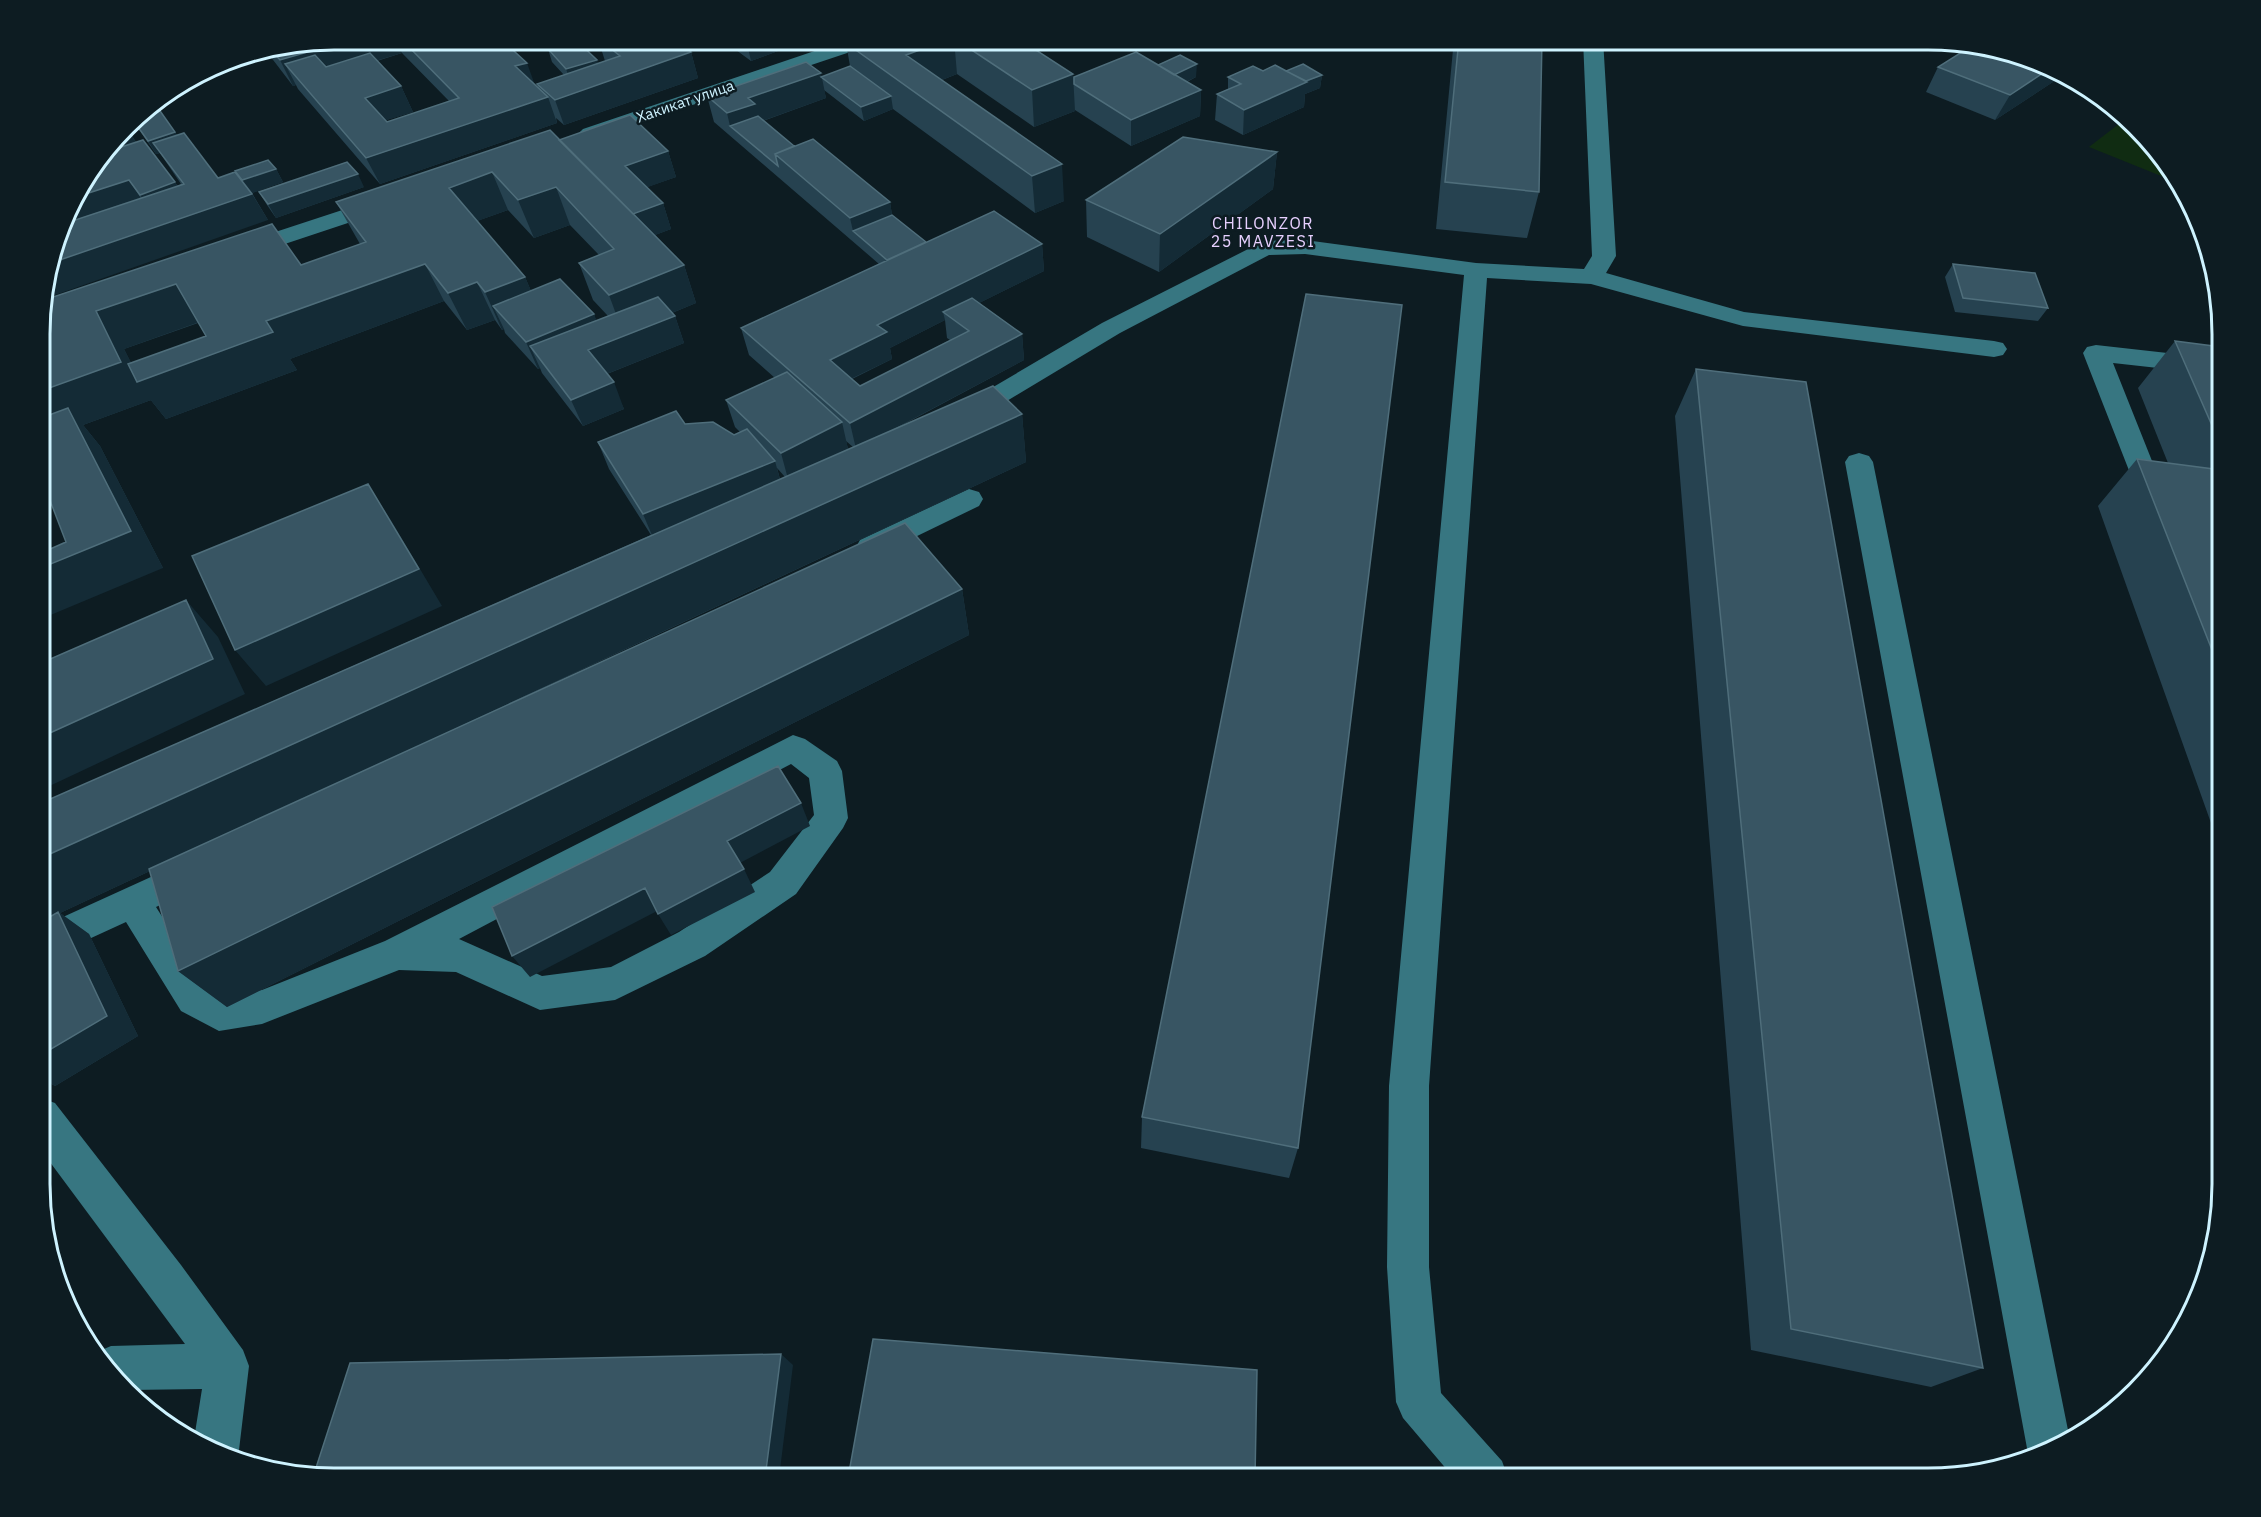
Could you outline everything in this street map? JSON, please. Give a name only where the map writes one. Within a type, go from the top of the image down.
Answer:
[{"type":"street","name":"Хакикат улица","points":[[565,142],[815,50]]},
{"type":"street","points":[[1592,277],[1604,256],[1594,50]]},
{"type":"street","points":[[214,260],[407,195]]},
{"type":"street","points":[[940,430],[1111,328],[1264,249],[1305,247],[1476,270],[1592,277],[1743,319],[1994,349]]},
{"type":"street","points":[[1476,270],[1409,1086],[1408,1267],[1419,1402],[1476,1468]]},
{"type":"street","points":[[2212,367],[2096,352],[2149,489],[2212,498]]},
{"type":"street","points":[[1859,462],[2047,1441]]},
{"type":"street","points":[[840,561],[969,500]]},
{"type":"street","points":[[132,902],[194,999],[219,1013],[262,1007],[398,953],[793,748],[825,771],[831,818],[783,883],[693,944],[615,983],[540,993],[459,956],[398,953]]},
{"type":"street","points":[[50,941],[218,861]]},
{"type":"street","points":[[50,1128],[166,1280],[227,1366],[217,1442]]},
{"type":"street","points":[[117,1368],[227,1366]]},
{"type":"green space","points":[[2119,124],[2141,146],[2165,178],[2089,147]]},
{"type":"building","points":[[315,50],[280,60],[276,55]]},
{"type":"building","points":[[412,50],[513,50],[527,63],[515,66],[548,97],[366,158],[285,64],[315,55],[326,67],[370,53],[401,86],[365,98],[387,122],[459,98]]},
{"type":"building","points":[[549,50],[586,50],[597,60],[566,69]]},
{"type":"building","points":[[613,50],[688,50],[691,52],[555,100],[537,84],[620,56]]},
{"type":"building","points":[[856,50],[920,50],[906,55],[1062,164],[1032,176]]},
{"type":"building","points":[[972,50],[1036,50],[1073,74],[1032,90]]},
{"type":"building","points":[[1458,50],[1542,50],[1539,192],[1445,182]]},
{"type":"building","points":[[1136,52],[1201,90],[1131,120],[1074,84],[1074,77]]},
{"type":"building","points":[[1962,52],[2001,59],[2042,74],[2010,95],[1938,67]]},
{"type":"building","points":[[1180,55],[1197,64],[1174,75],[1158,65]]},
{"type":"building","points":[[806,62],[821,73],[748,98],[755,104],[727,113],[707,96]]},
{"type":"building","points":[[1303,64],[1322,75],[1306,81],[1286,71]]},
{"type":"building","points":[[1275,65],[1307,82],[1244,110],[1217,94],[1241,84],[1228,77],[1253,66],[1263,71]]},
{"type":"building","points":[[850,66],[891,96],[861,107],[821,77]]},
{"type":"building","points":[[159,109],[175,132],[148,141],[138,128]]},
{"type":"building","points":[[630,115],[668,151],[625,166],[663,203],[633,214],[559,140]]},
{"type":"building","points":[[758,116],[794,146],[775,154],[778,166],[730,126]]},
{"type":"building","points":[[550,130],[684,265],[609,295],[579,263],[614,249],[556,187],[518,200],[492,172],[449,188],[525,277],[485,292],[477,282],[448,293],[425,264],[266,321],[273,332],[137,382],[128,364],[206,336],[176,284],[96,311],[121,362],[50,388],[52,297],[272,224],[301,265],[366,242],[336,202]]},
{"type":"building","points":[[184,133],[218,178],[235,172],[252,194],[59,260],[73,221],[184,184],[153,143]]},
{"type":"building","points":[[1183,137],[1277,152],[1160,234],[1086,200]]},
{"type":"building","points":[[813,139],[890,202],[850,218],[775,154]]},
{"type":"building","points":[[143,140],[175,182],[140,195],[129,180],[86,194],[118,148]]},
{"type":"building","points":[[268,160],[276,169],[242,180],[235,171]]},
{"type":"building","points":[[347,162],[358,174],[268,204],[259,192]]},
{"type":"building","points":[[994,211],[1042,244],[877,325],[887,332],[830,360],[860,386],[969,331],[943,312],[972,298],[1022,334],[850,423],[741,328]]},
{"type":"building","points":[[892,215],[926,242],[887,260],[853,231]]},
{"type":"building","points":[[1953,264],[2035,273],[2048,308],[1963,298]]},
{"type":"building","points":[[560,279],[594,314],[526,342],[493,306]]},
{"type":"building","points":[[1306,294],[1402,305],[1298,1148],[1142,1117]]},
{"type":"building","points":[[658,297],[675,316],[588,350],[614,382],[571,400],[530,346]]},
{"type":"building","points":[[2175,341],[2212,346],[2212,425]]},
{"type":"building","points":[[1696,369],[1806,382],[1983,1368],[1791,1329]]},
{"type":"building","points":[[787,372],[842,422],[781,453],[726,400]]},
{"type":"building","points":[[993,386],[1022,414],[50,854],[50,799]]},
{"type":"building","points":[[68,408],[131,531],[50,564],[50,549],[66,542],[50,500],[50,415]]},
{"type":"building","points":[[676,411],[685,424],[713,422],[734,435],[747,429],[775,461],[643,514],[598,442]]},
{"type":"building","points":[[2137,459],[2212,469],[2212,650]]},
{"type":"building","points":[[368,484],[419,569],[235,650],[192,556]]},
{"type":"building","points":[[905,523],[962,589],[178,971],[149,869]]},
{"type":"building","points":[[186,600],[213,659],[50,733],[50,659]]},
{"type":"building","points":[[778,766],[801,803],[727,841],[744,869],[658,914],[645,888],[512,956],[492,907]]},
{"type":"building","points":[[58,912],[107,1016],[50,1050],[50,917]]},
{"type":"building","points":[[873,1339],[1257,1370],[1255,1468],[850,1468]]},
{"type":"building","points":[[781,1354],[766,1468],[316,1467],[350,1363]]},
{"type":"district","name":"CHILONZOR 25 MAVZESI","points":[[1263,232]]}]
